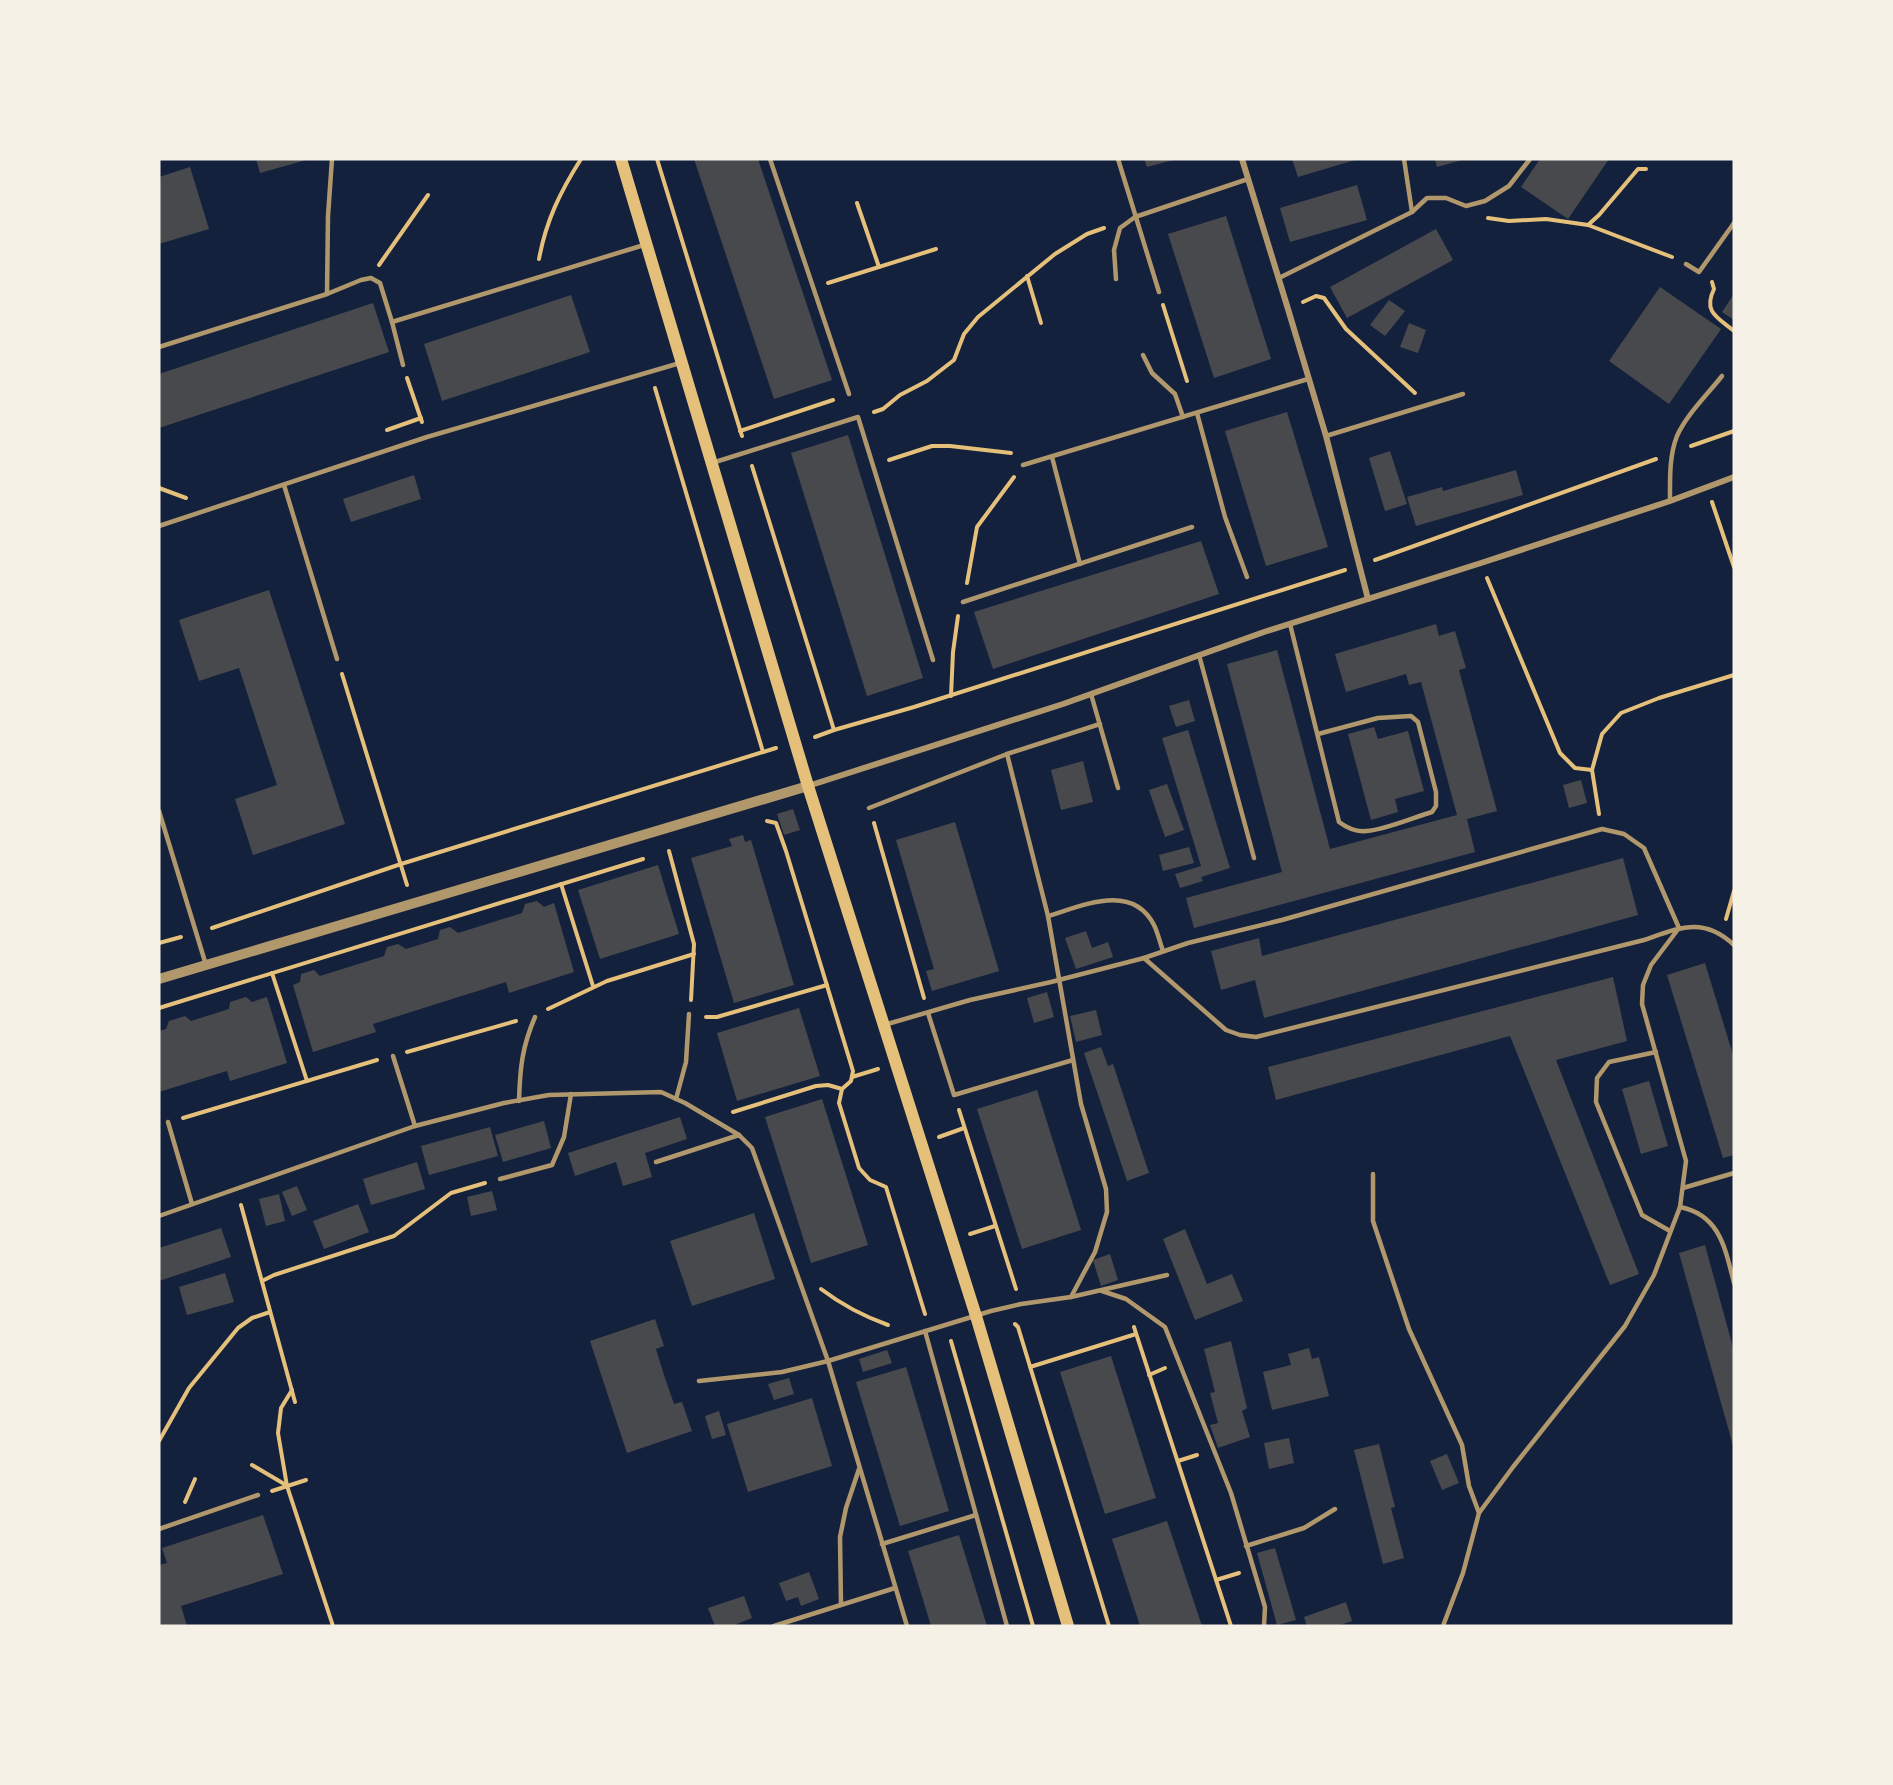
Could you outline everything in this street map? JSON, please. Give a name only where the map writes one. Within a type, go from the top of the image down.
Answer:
[{"type":"main road","points":[[621,159],[808,786],[976,1316],[1068,1626]]},
{"type":"street","points":[[1242,159],[1326,436],[1368,599]]},
{"type":"street","points":[[159,979],[808,786],[1091,694],[1290,624],[1670,501],[1734,477]]},
{"type":"lane","points":[[327,294],[328,216],[332,159]]},
{"type":"lane","points":[[770,159],[849,394]]},
{"type":"lane","points":[[1118,159],[1159,292]]},
{"type":"lane","points":[[1404,159],[1413,212]]},
{"type":"lane","points":[[1279,278],[1413,212],[1427,198],[1446,198],[1466,206],[1485,201],[1509,186],[1530,159]]},
{"type":"lane","points":[[1116,279],[1114,250],[1120,228],[1135,217],[1248,179]]},
{"type":"lane","points":[[1686,264],[1699,272],[1734,223]]},
{"type":"lane","points":[[392,322],[647,244]]},
{"type":"lane","points":[[159,347],[371,278],[380,283],[403,365]]},
{"type":"lane","points":[[1143,355],[1152,373],[1175,394],[1183,417]]},
{"type":"lane","points":[[159,526],[427,437],[682,363]]},
{"type":"lane","points":[[1670,501],[1672,453],[1677,437],[1685,422],[1722,376]]},
{"type":"lane","points":[[1023,465],[1308,379]]},
{"type":"lane","points":[[1326,436],[1463,394]]},
{"type":"lane","points":[[1197,413],[1225,516],[1247,578]]},
{"type":"lane","points":[[712,463],[858,417],[933,660]]},
{"type":"lane","points":[[1052,457],[1080,564]]},
{"type":"lane","points":[[284,485],[337,659]]},
{"type":"lane","points":[[963,602],[1192,527]]},
{"type":"lane","points":[[1290,624],[1339,822],[1347,827],[1368,832],[1432,812],[1436,806],[1436,792],[1418,722],[1411,716],[1378,718],[1318,734]]},
{"type":"lane","points":[[1199,655],[1254,858]]},
{"type":"lane","points":[[1091,694],[1118,788]]},
{"type":"lane","points":[[869,808],[1007,754],[1100,724]]},
{"type":"lane","points":[[1007,754],[1048,916],[1081,1104],[1106,1189],[1107,1212],[1095,1252],[1071,1297]]},
{"type":"lane","points":[[159,812],[206,965]]},
{"type":"lane","points":[[884,1025],[970,1000],[1144,958],[1188,943],[1281,920],[1602,829],[1624,834],[1644,848],[1680,928]]},
{"type":"lane","points":[[1048,916],[1108,899],[1124,901],[1139,907],[1153,924],[1163,951]]},
{"type":"lane","points":[[1144,958],[1226,1030],[1256,1037],[1644,940],[1680,928],[1695,926],[1722,934],[1734,945]]},
{"type":"lane","points":[[1443,1626],[1463,1574],[1479,1513],[1625,1326],[1654,1275],[1680,1207],[1686,1161],[1642,1004],[1643,984],[1651,965],[1680,928]]},
{"type":"lane","points":[[928,1013],[954,1095],[1073,1060]]},
{"type":"lane","points":[[676,1099],[686,1062],[689,1014]]},
{"type":"lane","points":[[519,1101],[520,1067],[526,1038],[535,1017]]},
{"type":"lane","points":[[1656,1052],[1609,1062],[1597,1078],[1596,1102],[1642,1215],[1670,1231]]},
{"type":"lane","points":[[393,1056],[415,1126]]},
{"type":"lane","points":[[159,1216],[415,1126],[549,1095],[662,1092],[713,1119],[740,1135],[752,1148],[828,1361],[907,1626]]},
{"type":"lane","points":[[500,1179],[552,1165],[564,1137],[571,1094]]},
{"type":"lane","points":[[168,1122],[192,1204]]},
{"type":"lane","points":[[656,1162],[740,1135]]},
{"type":"lane","points":[[1683,1188],[1734,1173]]},
{"type":"lane","points":[[1373,1174],[1373,1221],[1408,1329],[1462,1445],[1469,1486],[1479,1513]]},
{"type":"lane","points":[[1680,1207],[1692,1209],[1715,1227],[1725,1250],[1734,1282]]},
{"type":"lane","points":[[699,1381],[782,1372],[828,1361],[991,1311],[1071,1297],[1167,1275]]},
{"type":"lane","points":[[1100,1290],[1126,1299],[1165,1327],[1231,1493],[1264,1607],[1264,1626]]},
{"type":"lane","points":[[927,1330],[1007,1626]]},
{"type":"lane","points":[[841,1605],[840,1537],[846,1508],[859,1468]]},
{"type":"lane","points":[[159,1529],[258,1495]]},
{"type":"lane","points":[[1246,1546],[1304,1528],[1335,1509]]},
{"type":"lane","points":[[882,1544],[976,1515]]},
{"type":"lane","points":[[774,1626],[895,1588]]},
{"type":"path","points":[[536,278],[543,240],[561,189],[580,159]]},
{"type":"path","points":[[657,159],[834,730]]},
{"type":"path","points":[[1588,225],[1638,169],[1646,169]]},
{"type":"path","points":[[371,278],[387,251],[428,195]]},
{"type":"path","points":[[857,203],[879,267]]},
{"type":"path","points":[[1466,206],[1489,218],[1509,221],[1546,219],[1588,225],[1686,264]]},
{"type":"path","points":[[858,417],[883,409],[900,395],[927,381],[954,360],[964,334],[978,317],[1055,254],[1087,234],[1135,217]]},
{"type":"path","points":[[814,288],[936,249]]},
{"type":"path","points":[[1699,272],[1713,283],[1714,289],[1709,300],[1709,307],[1715,316],[1734,331]]},
{"type":"path","points":[[1027,276],[1041,323]]},
{"type":"path","points":[[1159,292],[1186,380]]},
{"type":"path","points":[[1288,309],[1316,296],[1324,298],[1346,328],[1428,404]]},
{"type":"path","points":[[403,365],[427,437]]},
{"type":"path","points":[[651,372],[763,752]]},
{"type":"path","points":[[740,431],[849,394]]},
{"type":"path","points":[[387,430],[421,418]]},
{"type":"path","points":[[1672,453],[1734,430]]},
{"type":"path","points":[[908,453],[932,446],[950,446],[1016,454],[1038,461]]},
{"type":"path","points":[[159,943],[196,933],[401,864],[951,696],[1359,566],[1646,462]]},
{"type":"path","points":[[951,696],[956,624],[963,602],[977,527],[1023,465]]},
{"type":"path","points":[[1707,486],[1734,567]]},
{"type":"path","points":[[1481,563],[1560,753],[1575,768],[1592,770]]},
{"type":"path","points":[[337,659],[419,928]]},
{"type":"path","points":[[1602,829],[1592,770],[1602,734],[1621,713],[1659,698],[1734,675]]},
{"type":"path","points":[[869,808],[928,1013]]},
{"type":"path","points":[[765,820],[776,823],[853,1071],[848,1085],[842,1089],[839,1103],[859,1168],[870,1180],[886,1187],[927,1330]]},
{"type":"path","points":[[679,848],[669,851],[693,935],[694,954],[689,1014],[717,1017],[826,985]]},
{"type":"path","points":[[159,1008],[647,857]]},
{"type":"path","points":[[561,884],[593,986]]},
{"type":"path","points":[[1722,934],[1734,891]]},
{"type":"path","points":[[168,1122],[535,1017],[593,986],[694,954]]},
{"type":"path","points":[[272,973],[307,1081]]},
{"type":"path","points":[[852,1077],[878,1069]]},
{"type":"path","points":[[713,1119],[816,1086],[828,1085],[842,1089]]},
{"type":"path","points":[[959,1112],[1021,1304]]},
{"type":"path","points":[[262,1281],[274,1275],[394,1236],[451,1193],[500,1179]]},
{"type":"path","points":[[236,1188],[295,1401]]},
{"type":"path","points":[[796,1271],[846,1307],[912,1335]]},
{"type":"path","points":[[1126,1299],[1231,1626]]},
{"type":"path","points":[[991,1311],[1006,1314],[1018,1327],[1110,1626]]},
{"type":"path","points":[[159,1441],[189,1389],[238,1328],[252,1318],[270,1312]]},
{"type":"path","points":[[946,1325],[1033,1626]]},
{"type":"path","points":[[1030,1367],[1136,1334]]},
{"type":"path","points":[[292,1390],[281,1408],[278,1433],[287,1486],[333,1626]]},
{"type":"path","points":[[252,1465],[287,1486]]},
{"type":"path","points":[[258,1495],[306,1480]]},
{"type":"path","points":[[1216,1580],[1233,1575]]},
{"type":"building","points":[[256,159],[306,159],[306,160],[260,173]]},
{"type":"building","points":[[694,159],[758,159],[832,380],[774,399]]},
{"type":"building","points":[[1144,159],[1173,159],[1173,160],[1147,167]]},
{"type":"building","points":[[1292,159],[1355,159],[1355,160],[1298,177]]},
{"type":"building","points":[[1435,159],[1462,159],[1462,160],[1437,167]]},
{"type":"building","points":[[1540,159],[1609,159],[1568,219],[1521,187]]},
{"type":"building","points":[[190,167],[209,229],[159,244],[159,177]]},
{"type":"building","points":[[1357,185],[1367,220],[1290,242],[1280,208]]},
{"type":"building","points":[[1226,216],[1271,359],[1214,378],[1168,234]]},
{"type":"building","points":[[1436,229],[1453,260],[1347,318],[1330,287]]},
{"type":"building","points":[[1660,287],[1721,329],[1669,404],[1609,361]]},
{"type":"building","points":[[1734,294],[1734,320],[1722,312]]},
{"type":"building","points":[[571,295],[590,352],[442,401],[424,344]]},
{"type":"building","points":[[1389,300],[1405,311],[1385,336],[1370,325]]},
{"type":"building","points":[[373,303],[389,352],[159,428],[159,374]]},
{"type":"building","points":[[1409,323],[1426,330],[1418,353],[1400,347]]},
{"type":"building","points":[[1287,412],[1328,547],[1266,566],[1225,431]]},
{"type":"building","points":[[848,435],[923,678],[867,696],[791,453]]},
{"type":"building","points":[[1390,451],[1407,504],[1385,511],[1369,458]]},
{"type":"building","points":[[1516,470],[1523,495],[1416,526],[1407,497],[1442,487],[1443,491]]},
{"type":"building","points":[[414,475],[421,499],[351,522],[343,499]]},
{"type":"building","points":[[1201,541],[1219,594],[993,669],[974,612]]},
{"type":"building","points":[[269,590],[345,824],[253,855],[235,799],[277,785],[239,668],[199,681],[179,620]]},
{"type":"building","points":[[1436,624],[1439,636],[1455,631],[1466,668],[1459,670],[1497,811],[1467,819],[1475,852],[1194,928],[1186,898],[1282,872],[1227,664],[1277,650],[1330,849],[1457,815],[1421,682],[1409,685],[1406,674],[1346,692],[1335,654]]},
{"type":"building","points":[[1189,700],[1195,721],[1176,727],[1169,706]]},
{"type":"building","points":[[1374,727],[1378,739],[1408,731],[1424,791],[1395,799],[1398,812],[1371,820],[1348,734]]},
{"type":"building","points":[[1188,730],[1230,868],[1201,877],[1203,881],[1180,888],[1175,874],[1201,866],[1162,738]]},
{"type":"building","points":[[1083,761],[1093,802],[1061,810],[1051,770]]},
{"type":"building","points":[[1581,780],[1587,803],[1569,808],[1563,785]]},
{"type":"building","points":[[1167,784],[1184,830],[1165,837],[1149,790]]},
{"type":"building","points":[[793,809],[800,830],[784,835],[777,814]]},
{"type":"building","points":[[955,822],[999,971],[932,991],[926,971],[934,969],[896,840]]},
{"type":"building","points":[[743,835],[745,842],[751,840],[794,985],[734,1003],[691,858],[732,846],[729,839]]},
{"type":"building","points":[[1189,847],[1194,863],[1163,871],[1159,855]]},
{"type":"building","points":[[1623,858],[1638,915],[1264,1018],[1255,980],[1221,990],[1211,951],[1259,938],[1262,956]]},
{"type":"building","points":[[658,865],[679,934],[600,959],[578,890]]},
{"type":"building","points":[[537,901],[544,907],[554,903],[574,972],[509,993],[506,982],[373,1024],[376,1032],[313,1052],[293,985],[300,982],[301,974],[314,970],[320,976],[384,956],[387,947],[398,944],[406,949],[438,939],[440,930],[450,927],[458,933],[522,913],[525,904]]},
{"type":"building","points":[[1086,931],[1092,948],[1108,942],[1113,957],[1076,969],[1065,938]]},
{"type":"building","points":[[1705,963],[1734,1058],[1734,1155],[1723,1158],[1667,975]]},
{"type":"building","points":[[1613,977],[1627,1041],[1556,1060],[1639,1274],[1610,1285],[1510,1036],[1276,1100],[1268,1067]]},
{"type":"building","points":[[1047,992],[1054,1017],[1034,1023],[1027,998]]},
{"type":"building","points":[[246,997],[252,1002],[267,997],[287,1063],[230,1081],[227,1071],[159,1092],[159,1031],[166,1029],[169,1021],[185,1016],[191,1021],[229,1009],[230,1002]]},
{"type":"building","points":[[799,1008],[820,1076],[737,1101],[717,1033]]},
{"type":"building","points":[[1096,1010],[1102,1035],[1076,1042],[1070,1016]]},
{"type":"building","points":[[1101,1047],[1108,1066],[1113,1064],[1149,1173],[1127,1181],[1084,1053]]},
{"type":"building","points":[[1649,1081],[1668,1146],[1641,1154],[1622,1089]]},
{"type":"building","points":[[1037,1090],[1081,1230],[1022,1249],[977,1109]]},
{"type":"building","points":[[822,1099],[868,1245],[811,1263],[765,1117]]},
{"type":"building","points":[[680,1117],[687,1139],[645,1153],[652,1177],[623,1186],[616,1162],[575,1176],[568,1153]]},
{"type":"building","points":[[544,1121],[551,1148],[503,1162],[495,1135]]},
{"type":"building","points":[[490,1127],[498,1156],[429,1175],[421,1146]]},
{"type":"building","points":[[417,1162],[425,1189],[371,1205],[363,1179]]},
{"type":"building","points":[[297,1186],[307,1210],[292,1216],[282,1192]]},
{"type":"building","points":[[492,1191],[497,1210],[471,1216],[467,1197]]},
{"type":"building","points":[[279,1194],[285,1221],[266,1226],[259,1199]]},
{"type":"building","points":[[358,1204],[369,1232],[324,1249],[313,1221]]},
{"type":"building","points":[[754,1213],[775,1279],[692,1306],[670,1241]]},
{"type":"building","points":[[221,1228],[231,1257],[159,1281],[159,1248]]},
{"type":"building","points":[[1185,1229],[1207,1284],[1232,1274],[1243,1301],[1195,1320],[1163,1239]]},
{"type":"building","points":[[1705,1245],[1734,1351],[1734,1449],[1679,1253]]},
{"type":"building","points":[[1110,1254],[1118,1280],[1101,1286],[1093,1260]]},
{"type":"building","points":[[225,1273],[234,1302],[187,1315],[179,1287]]},
{"type":"building","points":[[655,1319],[664,1346],[656,1349],[664,1375],[674,1404],[682,1402],[692,1431],[627,1453],[590,1341]]},
{"type":"building","points":[[1231,1341],[1247,1408],[1242,1411],[1250,1437],[1218,1448],[1210,1425],[1218,1423],[1210,1393],[1215,1392],[1204,1349]]},
{"type":"building","points":[[1309,1348],[1312,1359],[1319,1357],[1329,1396],[1272,1410],[1263,1372],[1291,1365],[1288,1354]]},
{"type":"building","points":[[887,1350],[892,1363],[863,1372],[859,1359]]},
{"type":"building","points":[[1111,1356],[1156,1498],[1105,1514],[1060,1372]]},
{"type":"building","points":[[906,1367],[949,1511],[900,1526],[856,1382]]},
{"type":"building","points":[[789,1378],[794,1394],[774,1400],[768,1384]]},
{"type":"building","points":[[812,1398],[832,1466],[748,1492],[727,1424]]},
{"type":"building","points":[[719,1411],[726,1435],[712,1439],[705,1416]]},
{"type":"building","points":[[1289,1438],[1294,1463],[1269,1469],[1264,1443]]},
{"type":"building","points":[[1379,1444],[1395,1507],[1391,1508],[1404,1558],[1383,1564],[1354,1450]]},
{"type":"building","points":[[1447,1454],[1459,1483],[1442,1490],[1430,1461]]},
{"type":"building","points":[[263,1515],[283,1574],[181,1606],[187,1626],[159,1626],[159,1565],[167,1563],[162,1548]]},
{"type":"building","points":[[1167,1521],[1202,1626],[1140,1626],[1112,1539]]},
{"type":"building","points":[[959,1535],[987,1626],[931,1626],[908,1551]]},
{"type":"building","points":[[1275,1548],[1296,1620],[1277,1625],[1257,1553]]},
{"type":"building","points":[[809,1572],[819,1599],[801,1606],[798,1597],[786,1601],[779,1583]]},
{"type":"building","points":[[744,1596],[752,1618],[732,1626],[715,1626],[708,1608]]},
{"type":"building","points":[[1346,1602],[1352,1621],[1337,1626],[1307,1626],[1304,1617]]}]
